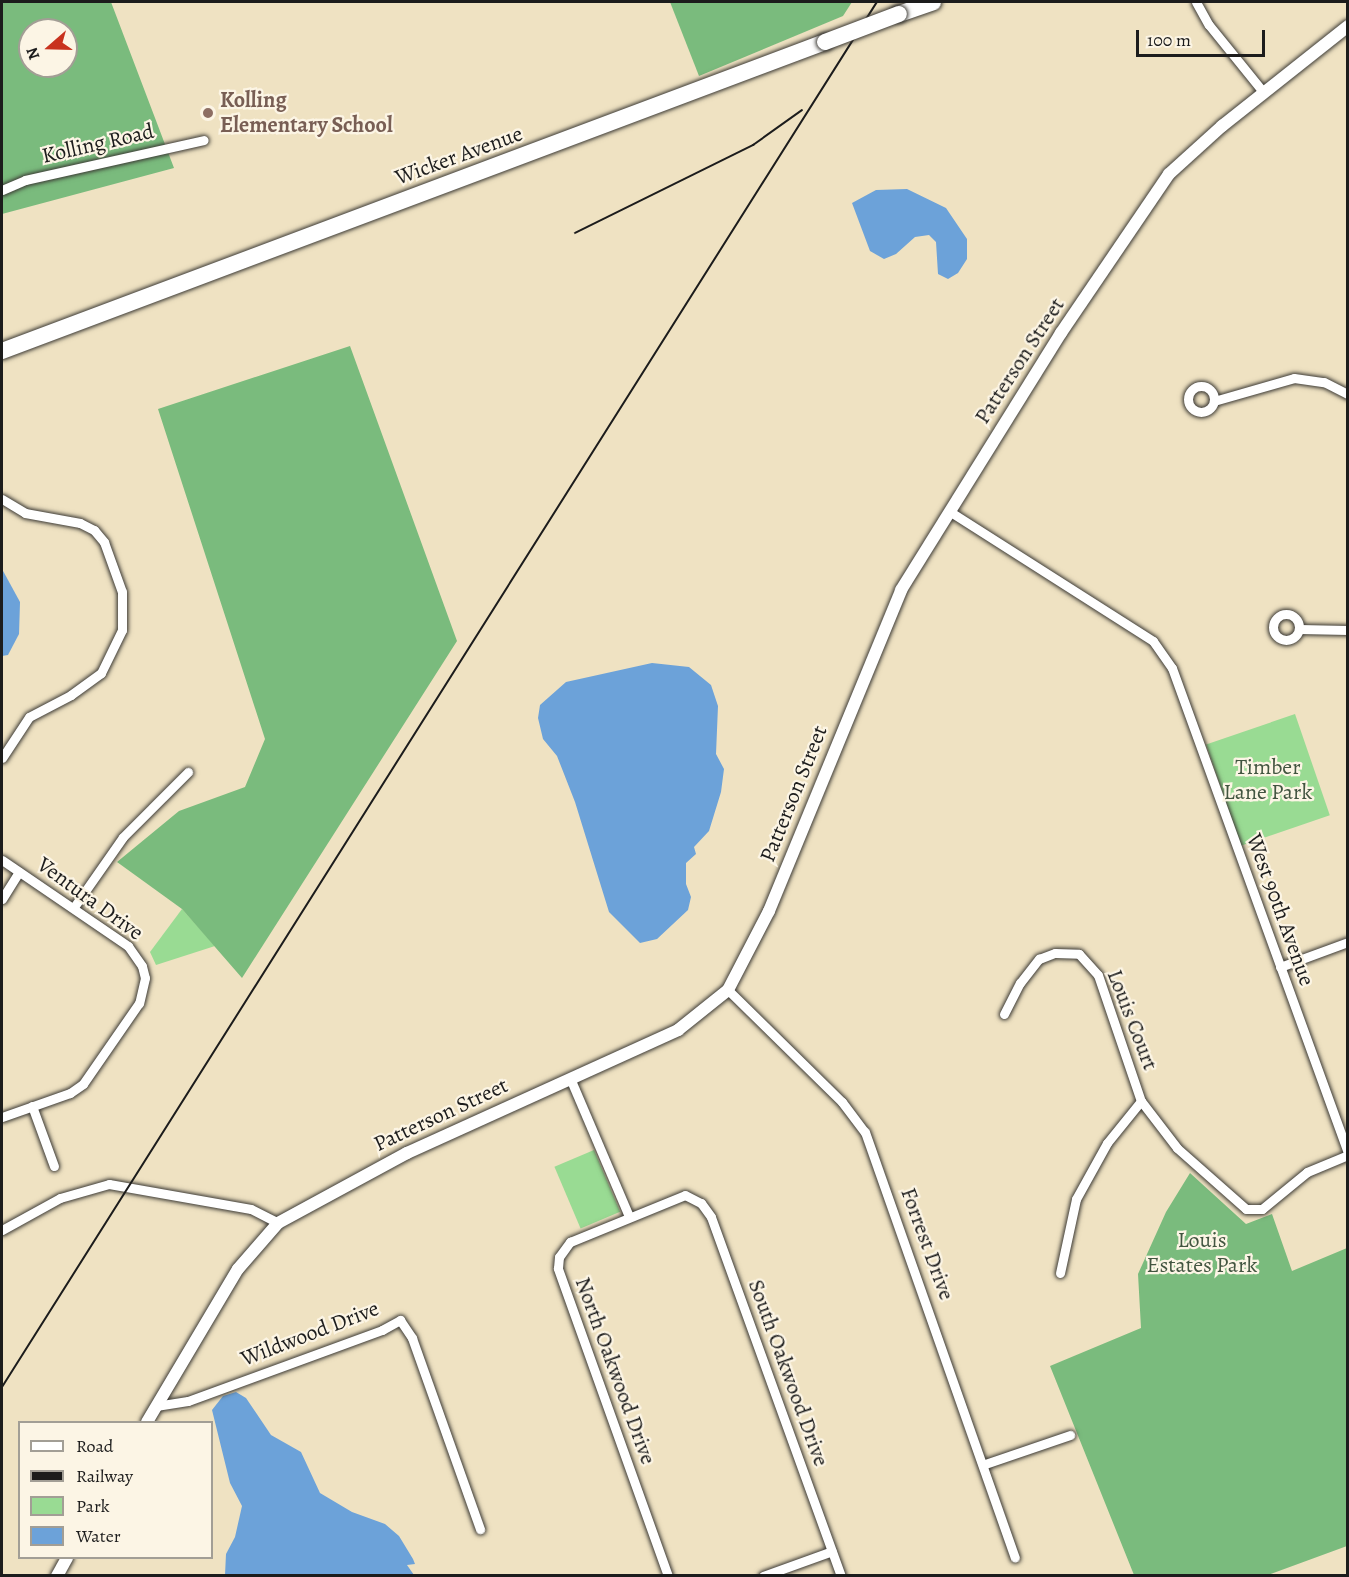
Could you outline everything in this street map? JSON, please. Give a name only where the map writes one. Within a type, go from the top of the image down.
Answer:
[{"type":"highway","name":"Wicker Avenue","points":[[2,351],[933,2]]},
{"type":"street","points":[[1197,2],[1209,25],[1264,93]]},
{"type":"street","name":"Patterson Street","points":[[148,1421],[248,1254],[278,1223],[407,1153],[678,1030],[729,990],[769,911],[893,608],[949,511],[1061,333],[1169,174],[1347,26]]},
{"type":"street","name":"Kolling Road","points":[[2,190],[25,180],[204,140]]},
{"type":"street","points":[[1214,401],[1294,378],[1324,381],[1347,394]]},
{"type":"street","points":[[2,499],[25,513],[80,523],[94,530],[104,542],[122,592],[122,630],[101,673],[71,695],[29,717],[2,758]]},
{"type":"street","name":"West 90th Avenue","points":[[949,511],[1154,640],[1172,668],[1347,1154]]},
{"type":"street","points":[[1299,629],[1347,630]]},
{"type":"street","points":[[74,907],[123,837],[188,772]]},
{"type":"street","name":"Ventura Drive","points":[[2,860],[74,907],[136,955],[145,978],[143,992],[82,1084],[70,1093],[2,1117]]},
{"type":"street","points":[[2,899],[19,872]]},
{"type":"street","points":[[1280,967],[1347,942]]},
{"type":"street","name":"Louis Court","points":[[1004,1014],[1020,983],[1039,959],[1055,953],[1079,954],[1098,975],[1141,1101]]},
{"type":"street","name":"Forrest Drive","points":[[729,990],[842,1102],[865,1132],[985,1464],[1015,1557]]},
{"type":"street","points":[[570,1078],[629,1216]]},
{"type":"street","points":[[1060,1273],[1076,1199],[1107,1143],[1141,1101],[1185,1155],[1246,1209],[1262,1209],[1307,1172],[1347,1154]]},
{"type":"street","points":[[32,1106],[54,1166]]},
{"type":"street","points":[[2,1230],[60,1198],[109,1184],[252,1209],[278,1223]]},
{"type":"street","name":"North Oakwood Drive","points":[[668,1575],[558,1268],[559,1257],[570,1242],[685,1194]]},
{"type":"street","name":"South Oakwood Drive","points":[[685,1194],[701,1203],[711,1217],[841,1575]]},
{"type":"street","name":"Wildwood Drive","points":[[156,1406],[188,1401],[382,1330],[400,1320],[412,1338],[480,1529]]},
{"type":"street","points":[[985,1464],[1071,1435]]},
{"type":"street","points":[[763,1575],[832,1551]]},
{"type":"street","points":[[57,1575],[67,1559]]},
{"type":"green space","points":[[2,2],[111,2],[174,168],[2,214]]},
{"type":"green space","points":[[670,2],[852,2],[843,16],[699,76]]},
{"type":"green space","points":[[350,346],[457,641],[242,978],[182,909],[117,862],[179,811],[245,787],[265,739],[158,409]]},
{"type":"green space","name":"Timber Lane Park","points":[[1295,714],[1330,815],[1241,846],[1206,745]]},
{"type":"green space","points":[[182,909],[215,946],[156,965],[150,952]]},
{"type":"green space","points":[[594,1150],[620,1212],[581,1228],[554,1167]]},
{"type":"green space","name":"Louis Estates Park","points":[[1190,1173],[1246,1224],[1272,1214],[1292,1271],[1347,1248],[1347,1546],[1268,1575],[1134,1575],[1050,1366],[1141,1328],[1138,1274],[1166,1212]]},
{"type":"water","points":[[907,189],[946,208],[967,239],[967,259],[958,273],[948,279],[938,274],[936,242],[929,235],[915,237],[896,254],[884,259],[870,251],[852,203],[876,190]]},
{"type":"water","points":[[2,569],[20,602],[19,634],[8,655],[2,656]]},
{"type":"water","points":[[652,663],[689,667],[711,685],[718,706],[716,754],[724,769],[721,792],[709,831],[694,847],[696,854],[686,863],[686,884],[691,897],[688,910],[657,939],[640,943],[609,912],[575,802],[557,756],[543,739],[538,718],[540,705],[566,682]]},
{"type":"water","points":[[236,1392],[246,1398],[271,1435],[301,1452],[320,1493],[352,1512],[385,1524],[399,1536],[415,1564],[407,1565],[414,1575],[225,1575],[226,1554],[235,1537],[242,1506],[230,1483],[212,1410],[223,1396]]},
{"type":"railway","points":[[2,1387],[877,2]]},
{"type":"railway","points":[[575,233],[753,145],[802,110]]},
{"type":"place","name":"Kolling Elementary School","points":[[208,113]]}]
